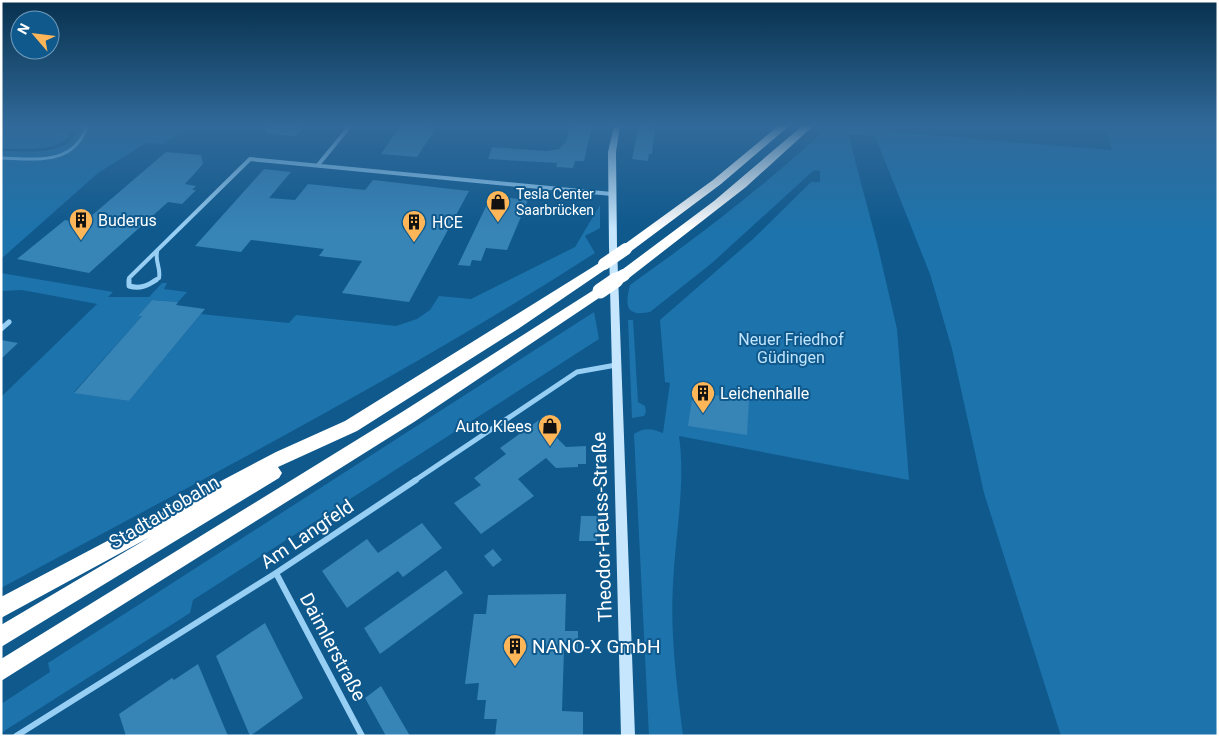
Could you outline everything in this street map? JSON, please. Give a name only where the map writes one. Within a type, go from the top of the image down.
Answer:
[{"type":"highway","points":[[3,608],[282,457],[351,426],[512,325],[604,264],[718,182],[743,160]]},
{"type":"highway","points":[[8,667],[408,417],[600,291],[681,233],[737,189],[769,160]]},
{"type":"highway","name":"Stadtautobahn","points":[[6,635],[351,426]]},
{"type":"street","points":[[157,252],[155,261],[160,272],[159,278],[146,286],[134,288],[129,286],[129,278],[249,160]]},
{"type":"street","points":[[266,160],[612,194]]},
{"type":"street","points":[[318,165],[322,160]]},
{"type":"street","name":"Theodor-Heuss-Straße","points":[[612,160],[616,365],[628,736]]},
{"type":"street","points":[[1,329],[9,322]]},
{"type":"street","name":"Am Langfeld","points":[[16,736],[276,573],[577,372],[616,365]]},
{"type":"street","name":"Daimlerstraße","points":[[276,573],[362,736]]},
{"type":"green space","points":[[1,160],[118,160],[98,173],[1,259]]},
{"type":"green space","name":"Neuer Friedhof Güdingen","points":[[790,160],[855,160],[897,329],[909,480],[679,436],[681,492],[674,566],[672,622],[683,736],[649,736],[634,434],[648,429],[663,433],[670,383],[665,382],[660,320],[753,239],[811,182],[820,182],[820,171],[814,170],[712,263],[650,312],[636,313],[631,311],[628,304],[630,285],[732,209]]},
{"type":"green space","points":[[885,160],[1218,160],[1218,736],[1061,736],[984,493],[952,349],[930,274]]},
{"type":"green space","points":[[600,205],[600,228],[585,236],[595,253],[376,385],[1,588],[1,397],[97,304],[22,290],[1,291],[1,273],[113,292],[108,297],[149,297],[162,283],[167,283],[164,289],[187,292],[178,302],[152,300],[139,315],[142,316],[74,392],[129,401],[201,314],[289,323],[296,315],[396,326],[417,319],[430,310],[439,296],[471,299],[575,247]]},
{"type":"green space","points":[[594,312],[599,339],[193,600],[190,613],[1,733],[1,704],[50,672],[48,663]]},
{"type":"green space","points":[[628,320],[633,320],[638,402],[645,406],[646,412],[644,416],[632,418]]},
{"type":"building","points":[[156,160],[202,160],[203,164],[185,184],[196,186],[192,190],[196,190],[182,204],[168,202],[89,273],[17,259],[65,220],[83,223]]},
{"type":"building","points":[[512,160],[584,160],[575,161],[573,168],[556,167],[557,163]]},
{"type":"building","points":[[264,169],[291,172],[269,198],[295,200],[308,184],[365,190],[373,180],[469,191],[409,302],[342,293],[362,261],[319,256],[324,249],[251,240],[241,252],[195,246]]},
{"type":"building","name":"Tesla Center Saarbrücken","points":[[491,196],[528,200],[507,250],[486,248],[481,261],[472,260],[470,266],[458,265]]},
{"type":"building","points":[[152,300],[178,302],[176,305],[205,309],[129,401],[74,393],[142,316],[138,316]]},
{"type":"building","points":[[1,340],[18,343],[1,359]]},
{"type":"building","name":"Leichenhalle","points":[[693,392],[749,400],[747,435],[688,426]]},
{"type":"building","points":[[539,420],[566,447],[586,446],[586,464],[578,464],[578,467],[556,468],[546,458],[518,479],[534,496],[481,534],[454,503],[481,485],[474,478],[506,454],[500,448]]},
{"type":"building","points":[[581,516],[598,516],[597,541],[579,541]]},
{"type":"building","points":[[422,523],[442,548],[403,577],[398,571],[347,608],[322,571],[367,539],[378,553]]},
{"type":"building","points":[[493,549],[502,560],[493,567],[484,556]]},
{"type":"building","points":[[446,570],[463,593],[380,654],[364,628]]},
{"type":"building","name":"NANO-X GmbH","points":[[566,594],[565,631],[578,631],[578,651],[564,650],[562,711],[583,712],[583,736],[495,736],[497,719],[484,719],[486,700],[477,700],[479,683],[465,684],[474,614],[486,614],[488,595]]},
{"type":"building","points":[[265,623],[303,698],[250,736],[216,656]]},
{"type":"building","points":[[198,664],[228,736],[126,736],[119,714],[172,678],[174,680]]},
{"type":"building","points":[[381,686],[410,736],[386,736],[365,698]]},
{"type":"place","name":"Tesla Center Saarbrücken","points":[[498,223]]},
{"type":"place","name":"Buderus","points":[[81,241]]},
{"type":"place","name":"HCE","points":[[414,243]]},
{"type":"place","name":"Leichenhalle","points":[[703,414]]},
{"type":"place","name":"Auto Klees","points":[[550,447]]},
{"type":"place","name":"NANO-X GmbH","points":[[515,667]]}]
